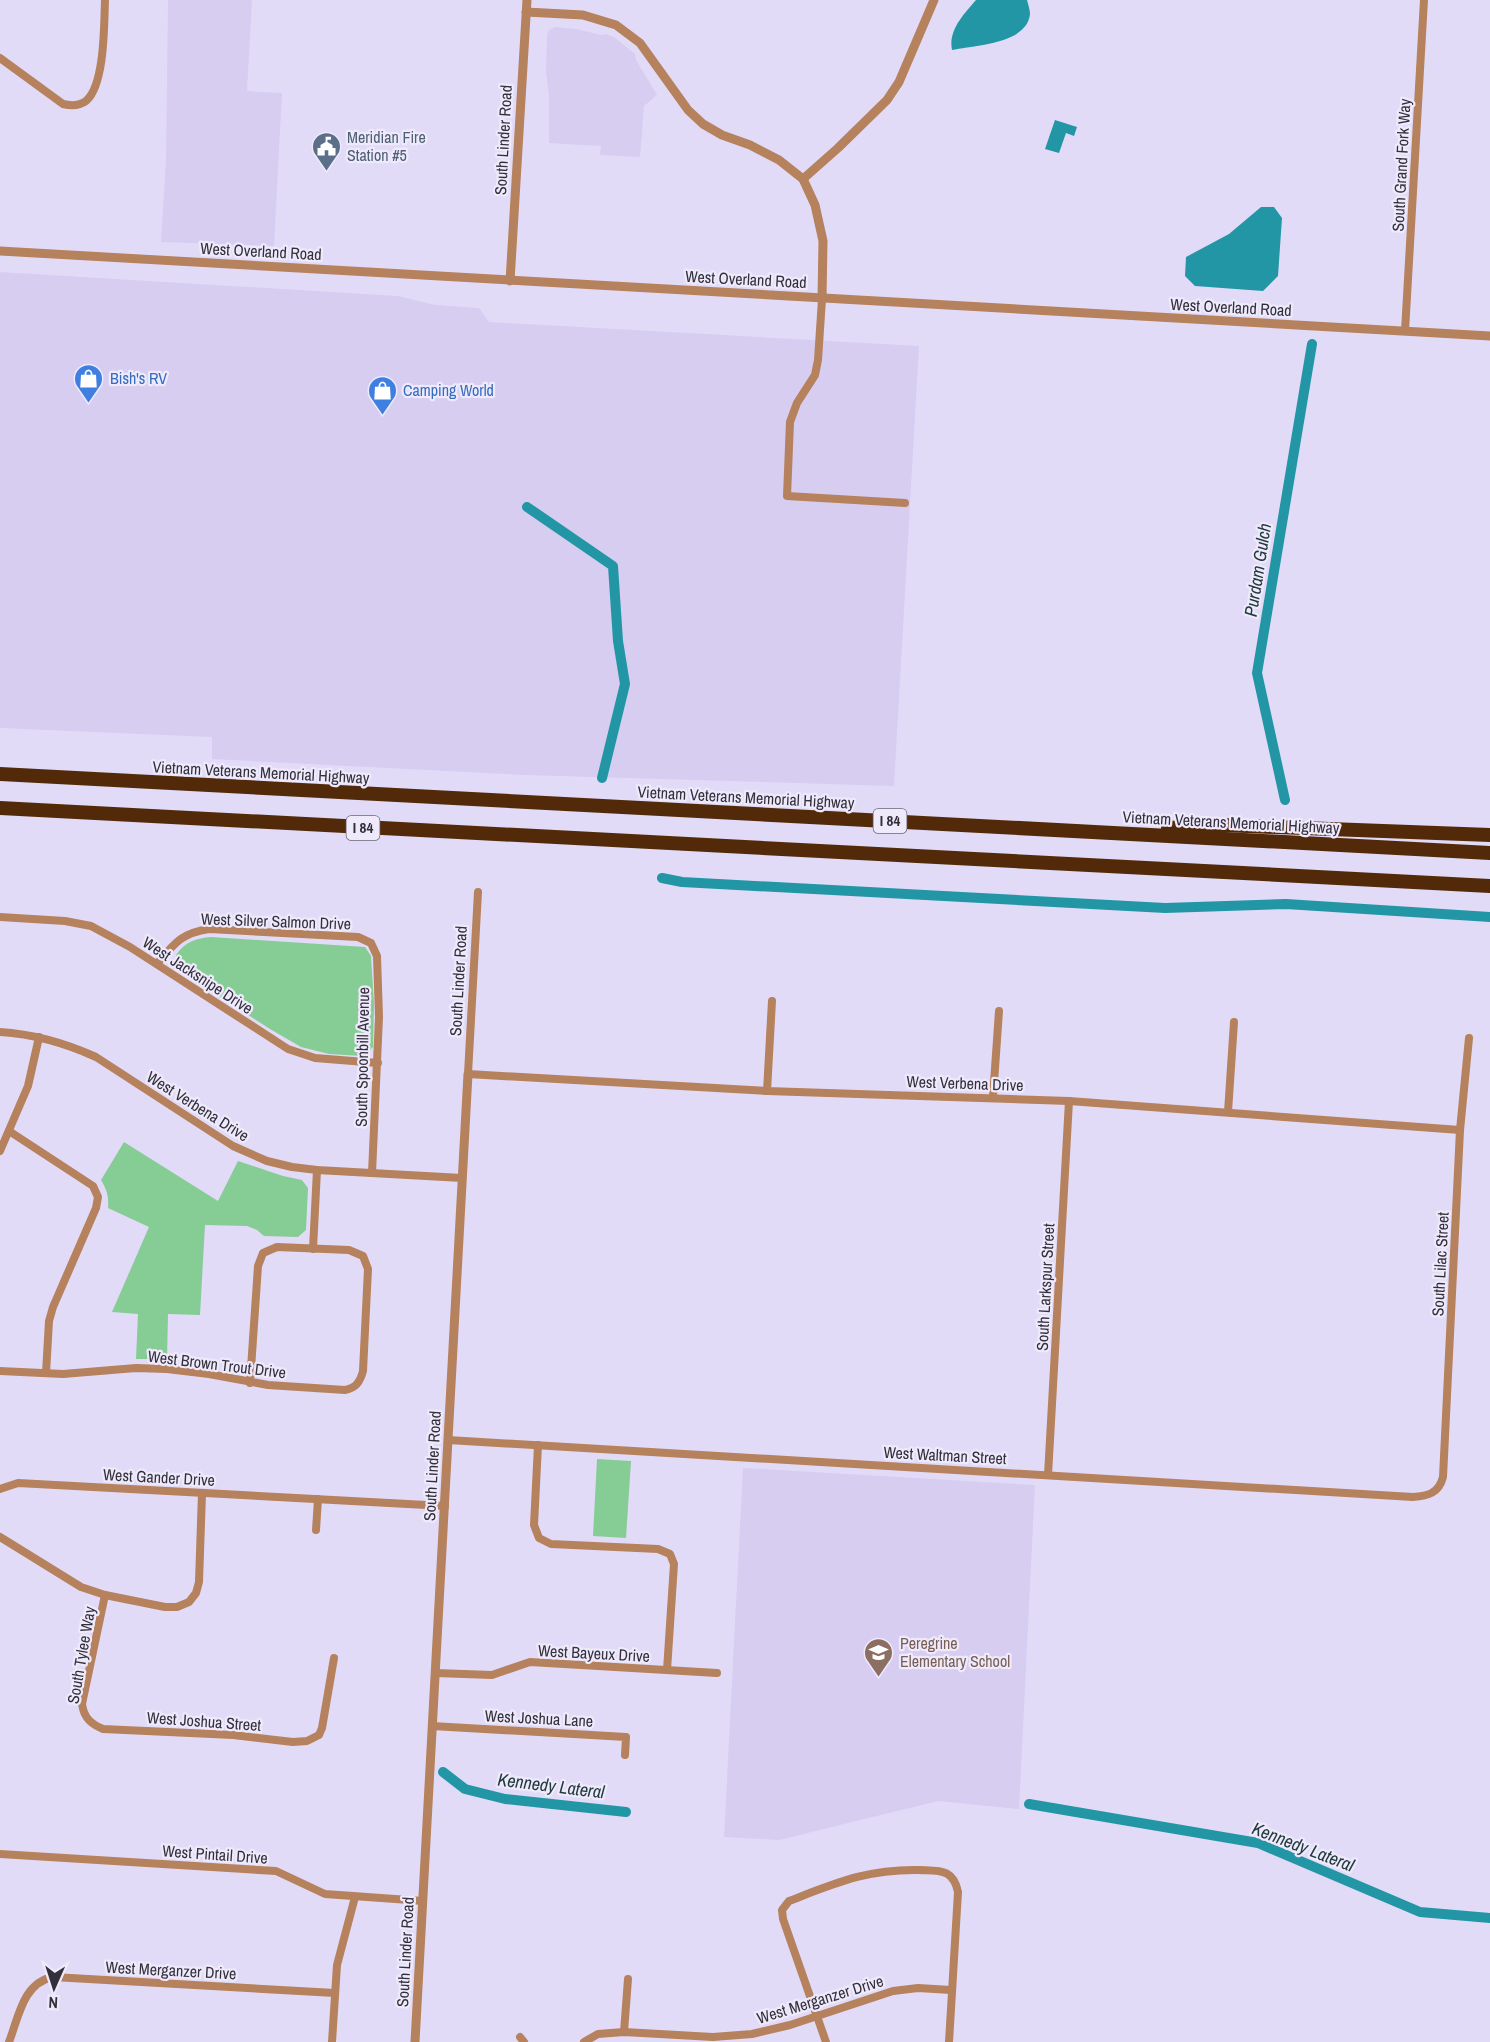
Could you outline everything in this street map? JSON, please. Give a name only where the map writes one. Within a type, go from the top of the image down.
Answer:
[{"type":"highway","name":"Vietnam Veterans Memorial Highway","points":[[0,774],[1490,853]]},
{"type":"highway","name":"I 84","points":[[0,808],[1490,886]]},
{"type":"highway","points":[[1106,832],[1221,825],[1490,835]]},
{"type":"street","points":[[0,58],[63,104],[74,106],[87,100],[102,63],[105,0]]},
{"type":"street","name":"South Linder Road","points":[[510,281],[527,0]]},
{"type":"street","points":[[803,179],[887,100],[899,82],[934,0]]},
{"type":"street","name":"South Grand Fork Way","points":[[1405,331],[1424,0]]},
{"type":"street","points":[[526,12],[583,15],[616,25],[640,43],[687,110],[702,124],[722,135],[750,144],[779,160],[803,179],[815,205],[823,241],[822,299],[815,375],[797,403],[790,422],[787,496],[905,503]]},
{"type":"street","name":"West Overland Road","points":[[0,251],[1490,336]]},
{"type":"street","name":"South Linder Road","points":[[415,2042],[478,892]]},
{"type":"street","name":"West Jacksnipe Drive","points":[[0,916],[65,921],[91,927],[118,939],[288,1049],[315,1058],[378,1063]]},
{"type":"street","name":"West Silver Salmon Drive","points":[[157,964],[179,938],[192,931],[209,929],[358,937],[371,943]]},
{"type":"street","name":"South Spoonbill Avenue","points":[[371,943],[377,956],[379,1017],[372,1173]]},
{"type":"street","points":[[768,1091],[771,1001]]},
{"type":"street","points":[[993,1097],[999,1011]]},
{"type":"street","points":[[1228,1112],[1234,1022]]},
{"type":"street","name":"West Verbena Drive","points":[[0,1032],[66,1045],[96,1057],[245,1152],[278,1164],[317,1170],[462,1178]]},
{"type":"street","points":[[0,1151],[28,1086],[39,1038]]},
{"type":"street","name":"South Lilac Street","points":[[1438,1490],[1443,1477],[1460,1130],[1469,1038]]},
{"type":"street","name":"West Verbena Drive","points":[[468,1074],[768,1091],[1069,1101],[1460,1130]]},
{"type":"street","name":"South Larkspur Street","points":[[1048,1475],[1069,1101]]},
{"type":"street","points":[[9,1131],[93,1186],[98,1197],[96,1208],[52,1307],[46,1373]]},
{"type":"street","points":[[250,1383],[258,1266],[263,1253],[277,1247],[313,1249],[317,1170]]},
{"type":"street","name":"West Brown Trout Drive","points":[[0,1371],[63,1374],[136,1368],[166,1369],[209,1374],[250,1383],[345,1390],[358,1385],[363,1371],[368,1269],[363,1256],[349,1250],[313,1249]]},
{"type":"street","name":"West Waltman Street","points":[[448,1440],[1413,1497],[1428,1496],[1438,1490]]},
{"type":"street","points":[[538,1445],[534,1525],[539,1539],[551,1544],[658,1549],[670,1554],[674,1564],[667,1670]]},
{"type":"street","name":"West Gander Drive","points":[[0,1490],[18,1484],[445,1506]]},
{"type":"street","points":[[0,1537],[81,1587],[105,1595],[165,1607],[177,1607],[189,1602],[196,1593],[199,1582],[202,1493]]},
{"type":"street","points":[[316,1530],[318,1499]]},
{"type":"street","name":"South Tylee Way","points":[[87,1720],[82,1704],[105,1595]]},
{"type":"street","name":"West Joshua Street","points":[[87,1720],[103,1729],[233,1735],[293,1742],[307,1741],[319,1735],[324,1721],[334,1658]]},
{"type":"street","name":"West Bayeux Drive","points":[[435,1672],[492,1675],[530,1662],[717,1673]]},
{"type":"street","name":"West Joshua Lane","points":[[432,1726],[626,1737],[625,1755]]},
{"type":"street","name":"West Pintail Drive","points":[[0,1854],[276,1871],[326,1894],[423,1901]]},
{"type":"street","points":[[826,2042],[783,1919],[782,1910],[789,1901],[853,1877],[900,1870],[942,1871],[951,1875],[956,1883],[958,1892],[949,2042]]},
{"type":"street","points":[[332,2042],[339,1954],[354,1897]]},
{"type":"street","name":"West Merganzer Drive","points":[[9,2042],[27,1995],[33,1986],[42,1979],[53,1977],[335,1993]]},
{"type":"street","points":[[624,2032],[628,1979]]},
{"type":"street","name":"West Merganzer Drive","points":[[584,2042],[598,2034],[624,2032],[730,2036],[769,2031],[893,1991],[918,1988],[951,1990]]},
{"type":"shaded area","points":[[168,0],[252,0],[247,91],[282,93],[274,246],[161,242],[166,159]]},
{"type":"shaded area","points":[[555,27],[606,34],[614,37],[635,54],[636,60],[657,95],[644,106],[640,157],[600,155],[601,146],[549,143],[547,36],[549,30]]},
{"type":"shaded area","points":[[0,272],[398,296],[435,305],[479,308],[489,322],[919,346],[894,786],[525,775],[212,759],[212,737],[0,728]]},
{"type":"shaded area","name":"Peregrine Elementary School","points":[[743,1468],[1035,1485],[1019,1809],[938,1801],[779,1840],[724,1837]]},
{"type":"green space","points":[[200,938],[365,947],[371,956],[374,1004],[373,1047],[362,1056],[329,1054],[301,1047],[179,970],[176,955],[179,951]]},
{"type":"green space","points":[[124,1142],[218,1201],[238,1161],[302,1180],[308,1188],[306,1230],[298,1237],[264,1236],[247,1226],[205,1225],[200,1315],[168,1314],[167,1359],[136,1359],[138,1314],[112,1312],[149,1227],[108,1208],[107,1194],[101,1180]]},
{"type":"green space","points":[[597,1459],[631,1461],[626,1538],[593,1536]]},
{"type":"water","points":[[976,0],[1027,0],[1030,14],[1027,24],[1020,32],[1010,37],[952,50],[952,36],[955,29]]},
{"type":"water","points":[[1055,120],[1077,127],[1074,136],[1066,133],[1059,153],[1045,149]]},
{"type":"water","points":[[1261,207],[1274,207],[1282,218],[1278,276],[1263,291],[1195,286],[1185,276],[1186,257],[1229,234]]},
{"type":"waterway","name":"Purdam Gulch","points":[[1285,800],[1257,673],[1312,344]]},
{"type":"waterway","points":[[527,507],[613,566],[618,641],[625,684],[602,778]]},
{"type":"waterway","points":[[662,878],[682,882],[1165,908],[1286,904],[1490,917]]},
{"type":"waterway","name":"Kennedy Lateral","points":[[443,1772],[465,1789],[505,1799],[626,1812]]},
{"type":"waterway","name":"Kennedy Lateral","points":[[1029,1804],[1258,1843],[1420,1912],[1490,1918]]},
{"type":"place","name":"Meridian Fire Station #5","points":[[326,172]]},
{"type":"place","name":"Bish's RV","points":[[89,404]]},
{"type":"place","name":"Camping World","points":[[382,416]]},
{"type":"place","name":"Peregrine Elementary School","points":[[879,1678]]}]
